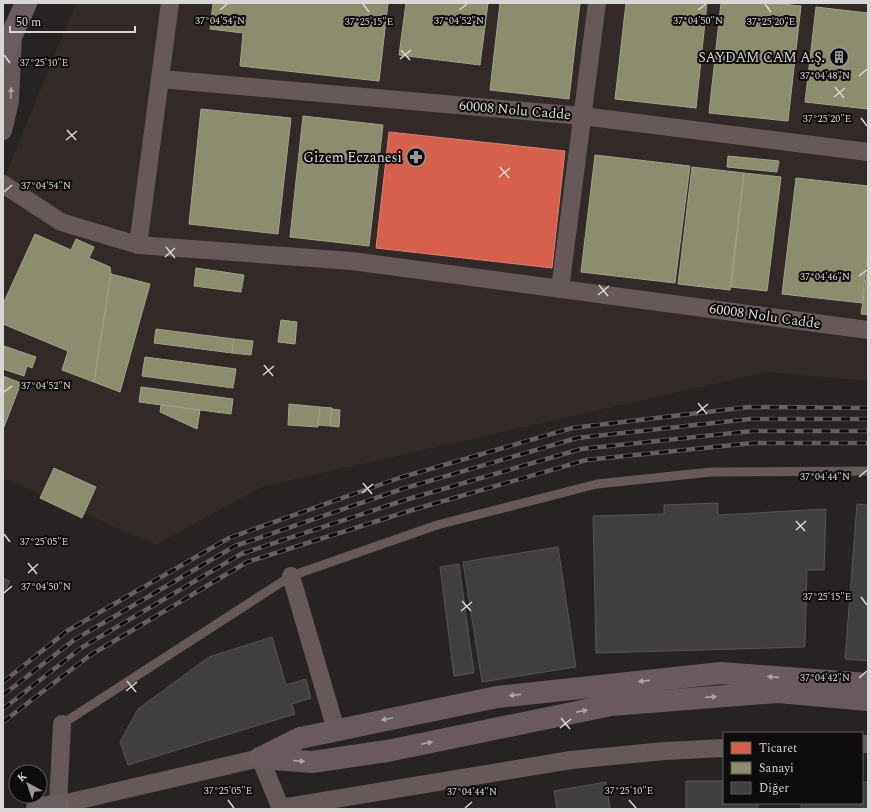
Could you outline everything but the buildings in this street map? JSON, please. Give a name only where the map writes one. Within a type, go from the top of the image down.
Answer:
[{"type":"highway","points":[[3,55],[26,3]]},
{"type":"highway","points":[[13,33],[32,3]]},
{"type":"highway","points":[[37,809],[53,808]]},
{"type":"street","points":[[138,245],[170,3]]},
{"type":"street","points":[[560,289],[597,3]]},
{"type":"street","points":[[3,131],[10,101],[13,33]]},
{"type":"street","name":"60008 Nolu Cadde","points":[[161,79],[582,116],[868,152]]},
{"type":"street","name":"60008 Nolu Cadde","points":[[3,184],[61,222],[138,245],[352,261],[868,330]]},
{"type":"street","points":[[291,576],[336,730]]},
{"type":"street","points":[[62,724],[53,808],[83,804],[260,758],[300,738],[497,697],[721,673],[868,684]]},
{"type":"street","points":[[260,758],[312,762],[388,751],[611,706],[778,692],[868,700]]},
{"type":"street","points":[[260,758],[281,808],[571,760],[665,751],[723,748]]},
{"type":"lane","points":[[62,724],[291,576],[437,525],[597,484],[711,472],[868,471]]},
{"type":"shaded area","points":[[76,3],[868,3],[868,381],[766,372],[261,487],[156,545],[3,478],[3,181]]},
{"type":"railway","points":[[3,682],[67,631],[229,538],[399,478],[572,428],[749,407],[868,408]]},
{"type":"railway","points":[[3,695],[74,640],[235,546],[402,489],[577,438],[750,419],[868,419]]},
{"type":"railway","points":[[3,709],[81,648],[241,554],[405,500],[581,449],[752,431],[868,431]]},
{"type":"railway","points":[[3,722],[89,656],[247,562],[409,511],[586,460],[753,443],[868,443]]},
{"type":"place","name":"SAYDAM CAM A.Ş.","points":[[839,57]]},
{"type":"place","name":"Gizem Eczanesi","points":[[416,157]]}]
